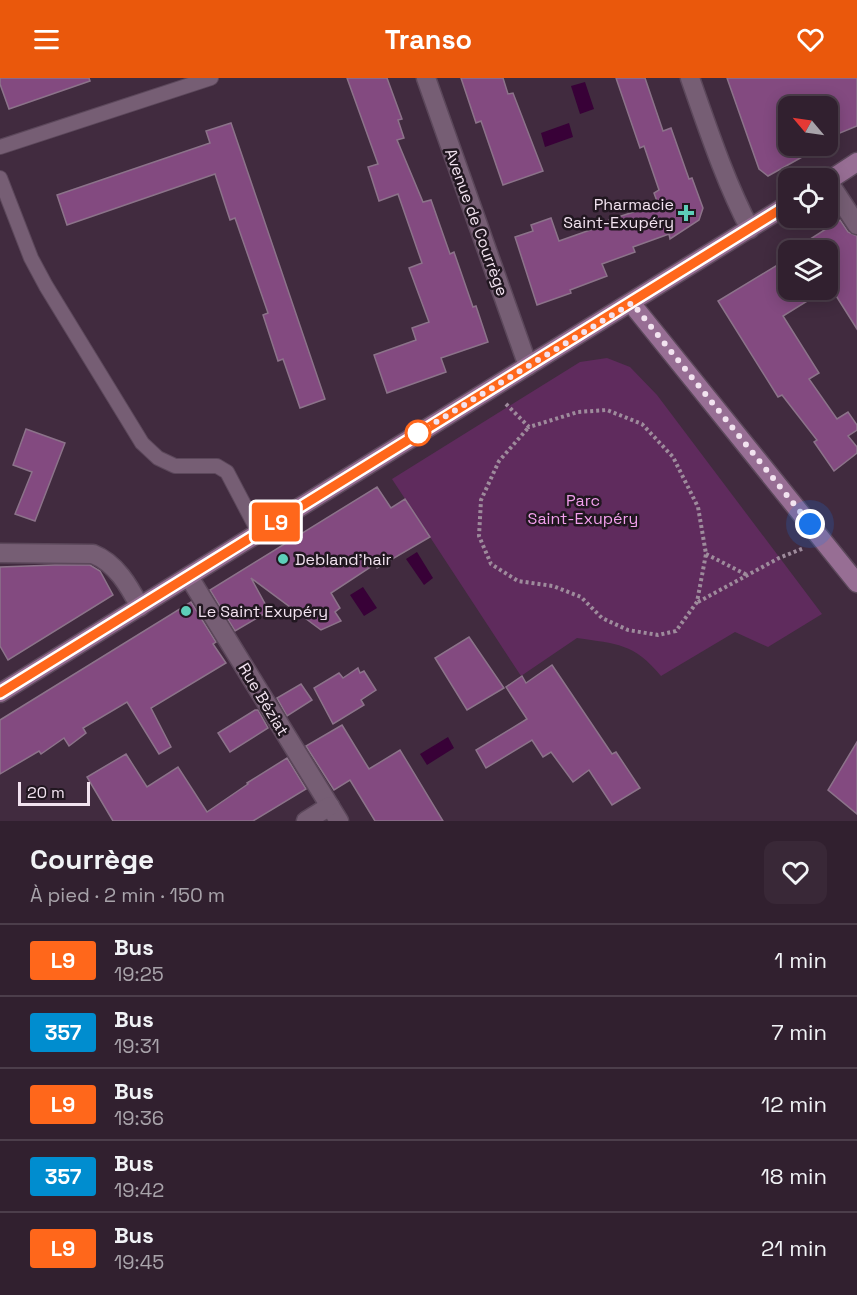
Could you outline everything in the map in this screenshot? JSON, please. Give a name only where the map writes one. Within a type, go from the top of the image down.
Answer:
[{"type":"main road","points":[[838,174],[857,162]]},
{"type":"main road","points":[[0,693],[778,211]]},
{"type":"main road","points":[[632,303],[857,583]]},
{"type":"street","name":"Avenue de Courrège","points":[[426,78],[528,366]]},
{"type":"street","points":[[690,78],[736,203],[750,229]]},
{"type":"street","points":[[838,196],[857,225]]},
{"type":"street","points":[[0,553],[93,554],[103,558],[114,568],[141,607]]},
{"type":"street","name":"Rue Béziat","points":[[189,577],[335,814]]},
{"type":"street","points":[[306,821],[335,814]]},
{"type":"lane","points":[[0,147],[211,78]]},
{"type":"lane","points":[[0,178],[31,258],[46,286],[142,443],[158,458],[175,466],[217,466],[227,472],[259,532]]},
{"type":"path","points":[[505,404],[529,427]]},
{"type":"path","points":[[607,410],[642,424],[673,457],[698,507],[706,554],[697,602],[676,631],[658,635],[628,630],[602,618],[580,597],[553,586],[518,581],[491,564],[479,536],[482,500],[499,461],[529,427],[578,412],[607,410]]},
{"type":"path","points":[[697,602],[779,558],[807,547]]},
{"type":"path","points":[[706,554],[748,575]]},
{"type":"green space","name":"Parc Saint-Exupéry","points":[[607,358],[630,367],[657,395],[822,614],[768,647],[735,632],[661,676],[633,651],[614,644],[577,638],[521,676],[392,479],[580,362]]},
{"type":"shaded area","points":[[585,82],[594,109],[580,114],[571,86]]},
{"type":"shaded area","points":[[569,123],[573,137],[545,147],[541,133]]},
{"type":"shaded area","points":[[417,552],[433,578],[424,585],[406,559]]},
{"type":"shaded area","points":[[363,587],[377,608],[364,616],[350,595]]},
{"type":"shaded area","points":[[448,737],[454,748],[427,765],[420,754]]},
{"type":"building","points":[[0,78],[89,78],[90,81],[9,109]]},
{"type":"building","points":[[347,78],[387,78],[402,119],[398,120],[404,138],[397,140],[423,202],[431,200],[450,254],[454,252],[488,342],[441,358],[446,372],[387,393],[374,355],[416,340],[412,328],[429,322],[409,268],[422,263],[398,194],[379,201],[368,167],[378,164]]},
{"type":"building","points":[[461,78],[503,78],[508,94],[513,93],[543,171],[503,185],[481,121],[476,123]]},
{"type":"building","points":[[616,78],[645,78],[663,131],[671,128],[689,179],[692,178],[703,208],[699,220],[670,239],[669,234],[633,247],[635,252],[602,264],[607,276],[570,290],[571,293],[537,305],[515,237],[533,231],[531,225],[551,218],[559,241],[610,223],[609,220],[658,204],[654,193],[659,190],[644,146],[640,148]]},
{"type":"building","points":[[727,78],[857,78],[857,126],[838,134],[838,96],[778,96],[778,156],[804,156],[782,168],[778,168],[778,170],[768,176],[759,169]]},
{"type":"building","points":[[231,123],[325,399],[300,408],[283,359],[278,361],[263,315],[268,313],[235,218],[230,220],[215,174],[67,225],[57,195],[210,143],[206,131]]},
{"type":"building","points":[[840,220],[848,232],[857,236],[857,329],[838,299],[838,240],[809,240],[827,228],[838,228]]},
{"type":"building","points":[[778,265],[778,300],[809,300],[783,316],[819,373],[809,379],[837,419],[848,412],[857,425],[857,430],[848,436],[857,447],[857,453],[834,471],[814,442],[817,440],[782,395],[778,397],[718,301]]},
{"type":"building","points":[[26,429],[65,443],[35,521],[15,514],[32,472],[13,465]]},
{"type":"building","points":[[377,487],[391,508],[405,499],[430,537],[377,568],[375,564],[331,593],[340,608],[335,612],[341,621],[321,630],[251,578],[269,611],[235,631],[210,590]]},
{"type":"building","points":[[90,565],[100,571],[113,595],[8,660],[0,646],[0,567]]},
{"type":"building","points":[[191,602],[216,642],[213,644],[226,663],[151,708],[171,747],[159,754],[127,702],[83,728],[86,733],[69,746],[64,738],[41,754],[39,751],[0,774],[0,720]]},
{"type":"building","points":[[469,637],[504,688],[467,710],[435,658]]},
{"type":"building","points":[[552,665],[612,754],[616,752],[640,788],[612,805],[589,770],[573,782],[551,752],[543,757],[532,740],[486,768],[476,750],[527,719],[506,687],[522,676],[526,683]]},
{"type":"building","points":[[358,668],[360,673],[364,671],[376,690],[361,700],[364,705],[333,724],[314,688],[339,673],[343,678]]},
{"type":"building","points":[[301,684],[312,700],[287,716],[277,698]]},
{"type":"building","points":[[258,710],[268,728],[230,752],[218,733]]},
{"type":"building","points":[[342,725],[369,769],[400,750],[443,821],[375,821],[350,780],[334,790],[306,746]]},
{"type":"building","points":[[857,742],[857,814],[828,790]]},
{"type":"building","points":[[126,754],[147,787],[178,767],[207,812],[287,758],[306,789],[253,821],[113,821],[87,777]]},
{"type":"bus line","name":"L9","points":[[0,693],[778,211]]},
{"type":"place","name":"Pharmacie Saint-Exupéry","points":[[686,213]]},
{"type":"place","name":"Debland'hair","points":[[283,559]]},
{"type":"place","name":"Le Saint Exupéry","points":[[186,611]]},
{"type":"route","points":[[418,433],[632,303],[810,524]]}]
